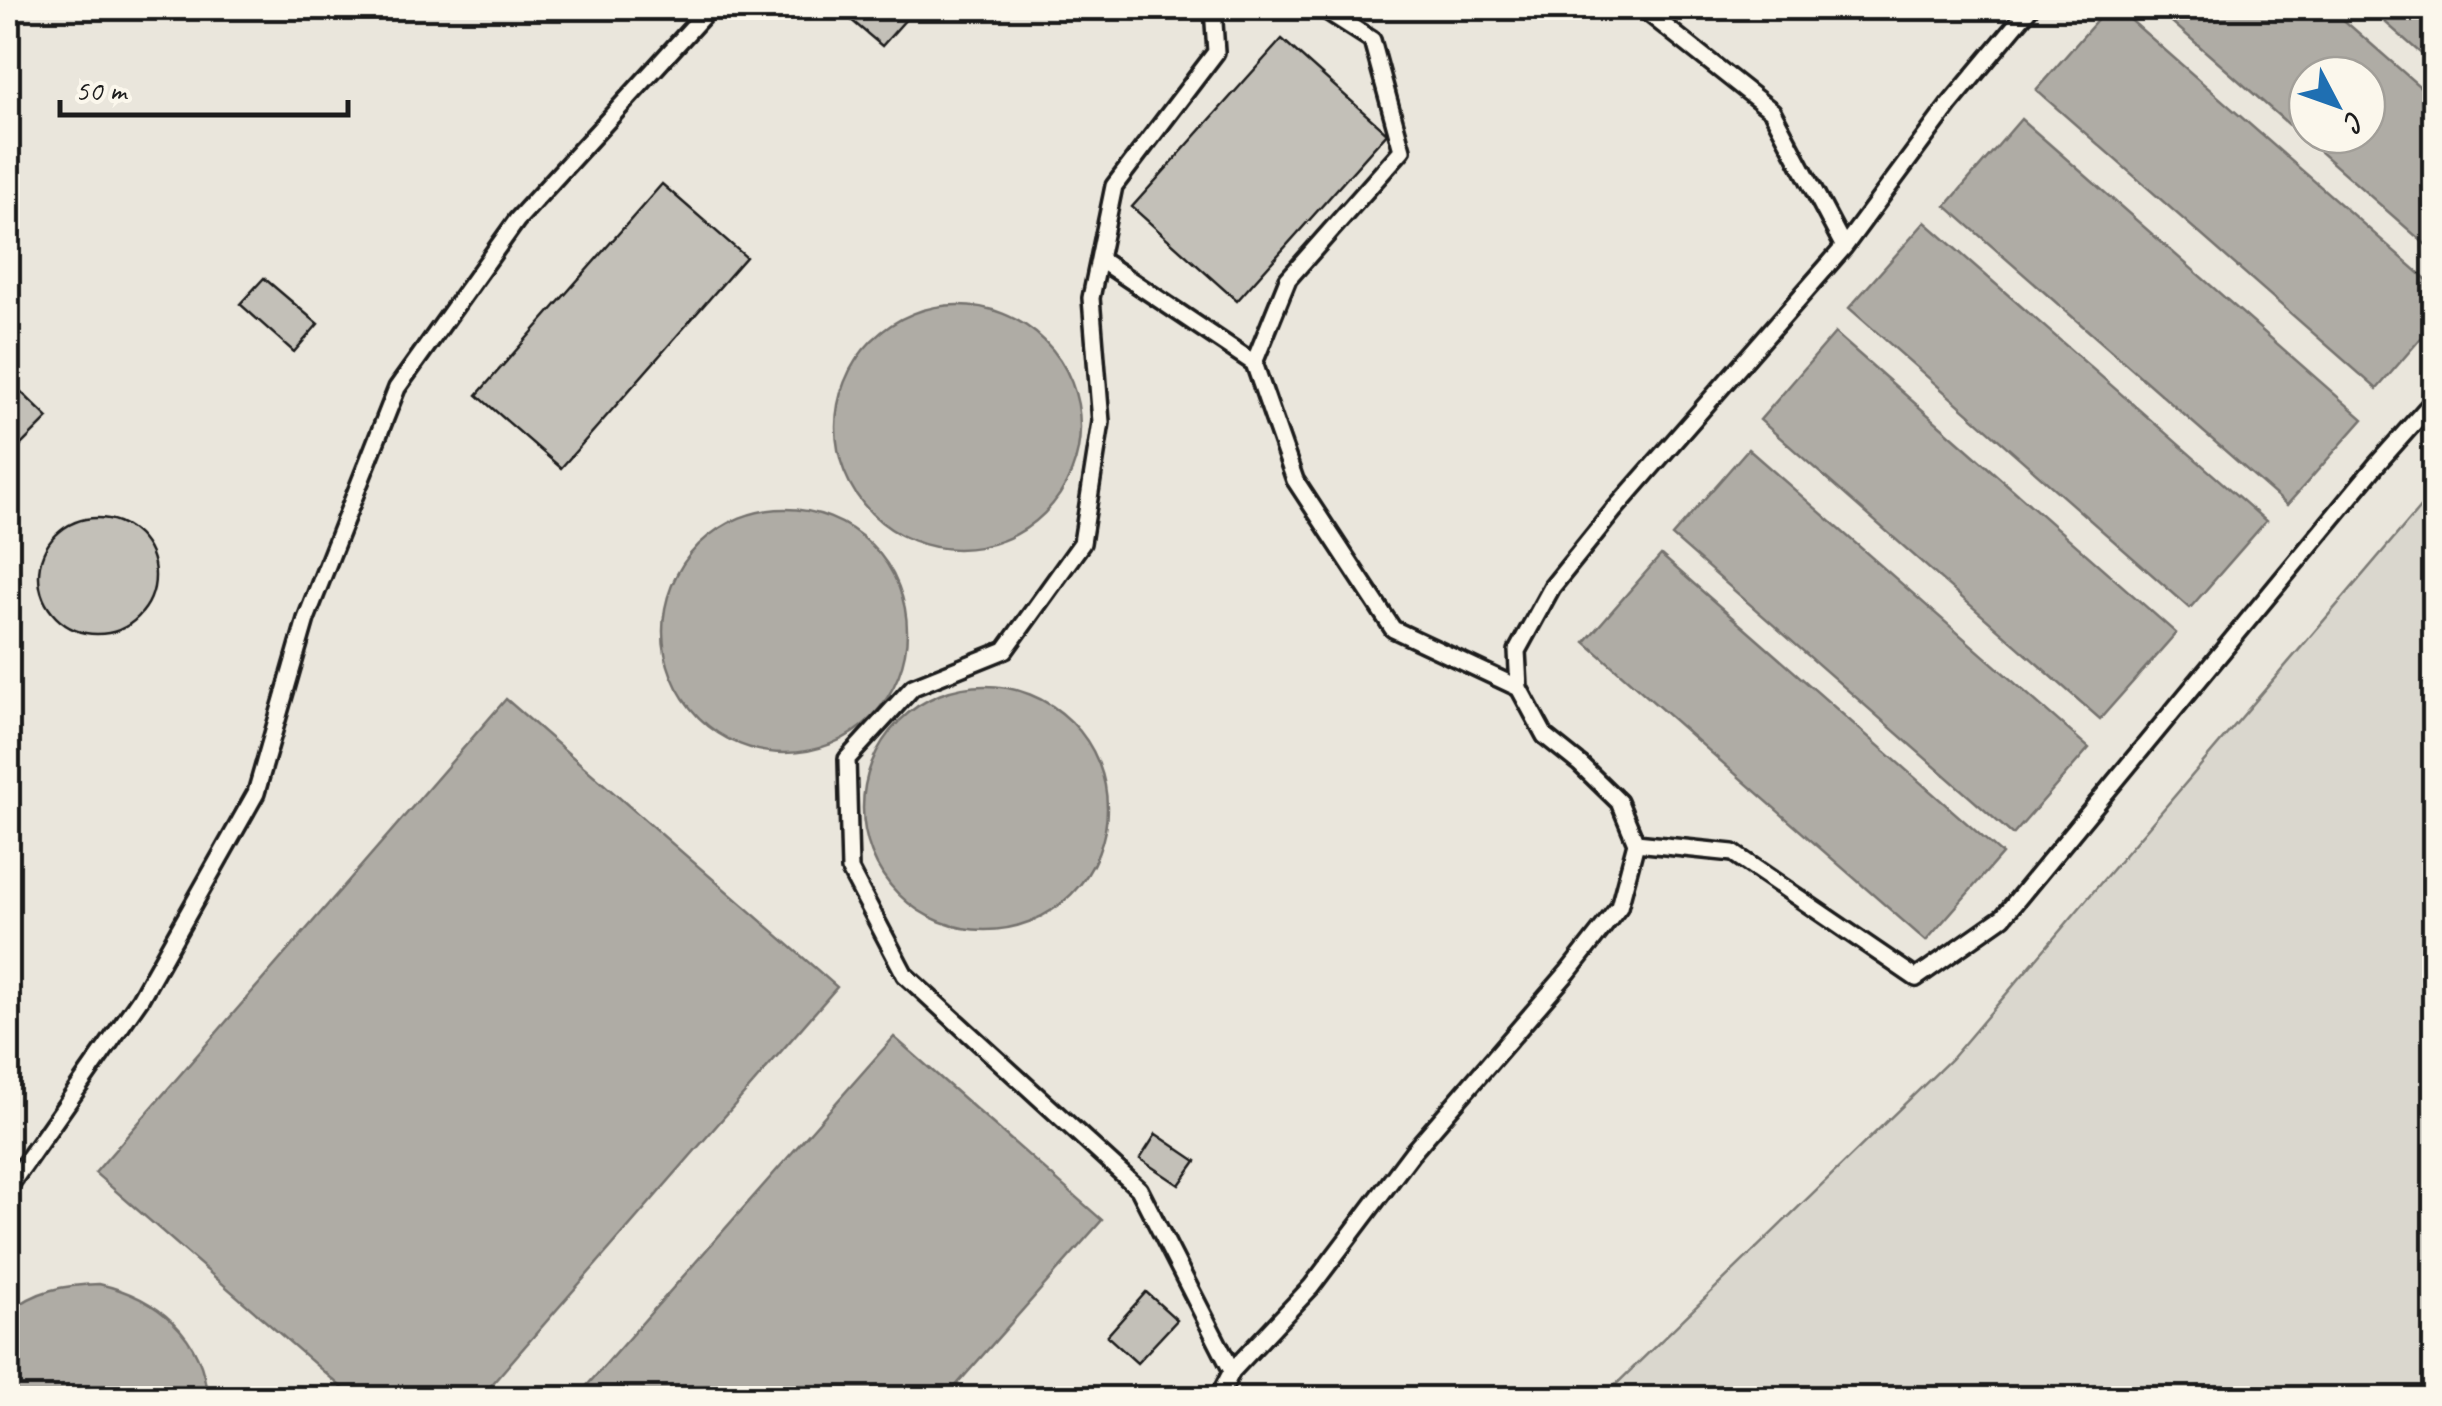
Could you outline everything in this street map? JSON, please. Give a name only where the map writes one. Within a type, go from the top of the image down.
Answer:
[{"type":"lane","points":[[8,1188],[140,999],[256,793],[306,618],[397,388],[516,220],[710,8]]},
{"type":"lane","points":[[1212,8],[1216,52],[1114,186],[1091,298],[1101,422],[1082,543],[1006,650],[913,687],[847,759],[850,870],[906,976],[1139,1189],[1232,1371]]},
{"type":"lane","points":[[1254,364],[1288,279],[1402,150],[1372,40],[1322,8]]},
{"type":"lane","points":[[1642,8],[1772,112],[1844,247]]},
{"type":"lane","points":[[1218,1398],[1232,1371],[1311,1287],[1412,1153],[1619,907],[1636,843],[1619,802],[1545,736],[1519,688],[1517,651],[1552,587],[1614,510],[1844,247],[1949,106],[2030,8]]},
{"type":"lane","points":[[1099,259],[1254,364],[1295,480],[1393,629],[1519,688]]},
{"type":"lane","points":[[1636,843],[1733,854],[1916,978],[2003,917],[2434,400]]},
{"type":"shaded area","points":[[8,8],[2434,8],[2434,491],[1951,1059],[1602,1398],[8,1398]]},
{"type":"shaded area","points":[[2108,8],[2117,8],[2434,286],[2434,323],[2377,389],[2036,90]]},
{"type":"shaded area","points":[[2156,8],[2330,8],[2384,55],[2287,55],[2287,123]]},
{"type":"shaded area","points":[[2369,8],[2434,8],[2434,65]]},
{"type":"shaded area","points":[[2387,58],[2434,99],[2434,252],[2323,155],[2387,155]]},
{"type":"shaded area","points":[[2021,119],[2363,419],[2287,505],[1946,206]]},
{"type":"shaded area","points":[[1925,222],[2266,521],[2190,608],[1849,308]]},
{"type":"shaded area","points":[[958,305],[1005,314],[1044,341],[1071,380],[1080,427],[1071,474],[1044,513],[1005,540],[958,549],[911,540],[872,513],[845,474],[836,427],[845,380],[872,341],[911,314]]},
{"type":"shaded area","points":[[1835,333],[2176,633],[2100,719],[1760,420]]},
{"type":"shaded area","points":[[1748,449],[2089,748],[2013,835],[1672,536]]},
{"type":"shaded area","points":[[2434,491],[2434,1398],[1602,1398],[1951,1059]]},
{"type":"shaded area","points":[[785,509],[832,518],[871,545],[898,584],[907,631],[898,678],[871,717],[832,744],[785,753],[738,744],[699,717],[672,678],[663,631],[672,584],[699,545],[738,518]]},
{"type":"shaded area","points":[[1661,555],[2002,854],[1926,941],[1585,642]]},
{"type":"shaded area","points":[[985,686],[1032,695],[1071,722],[1098,761],[1107,808],[1098,855],[1071,894],[1032,921],[985,930],[938,921],[899,894],[872,855],[863,808],[872,761],[899,722],[938,695]]},
{"type":"shaded area","points":[[506,699],[837,987],[480,1398],[354,1398],[95,1173]]},
{"type":"shaded area","points":[[894,1037],[1102,1220],[945,1398],[576,1398]]},
{"type":"shaded area","points":[[99,1284],[140,1299],[173,1323],[197,1356],[207,1398],[8,1398],[8,1313],[51,1290]]},
{"type":"building","points":[[837,8],[916,8],[882,46]]},
{"type":"building","points":[[1282,39],[1387,133],[1237,301],[1132,207]]},
{"type":"building","points":[[662,184],[746,257],[561,468],[477,395]]},
{"type":"building","points":[[264,278],[318,324],[294,352],[240,304]]},
{"type":"building","points":[[13,384],[48,418],[21,445],[8,432],[8,390]]},
{"type":"building","points":[[97,518],[119,522],[138,535],[151,554],[155,576],[151,598],[138,617],[119,630],[97,634],[75,630],[56,617],[43,598],[39,576],[43,554],[56,535],[75,522]]},
{"type":"building","points":[[1156,1134],[1196,1161],[1179,1185],[1140,1159]]},
{"type":"building","points":[[1146,1292],[1177,1320],[1137,1363],[1107,1336]]}]
